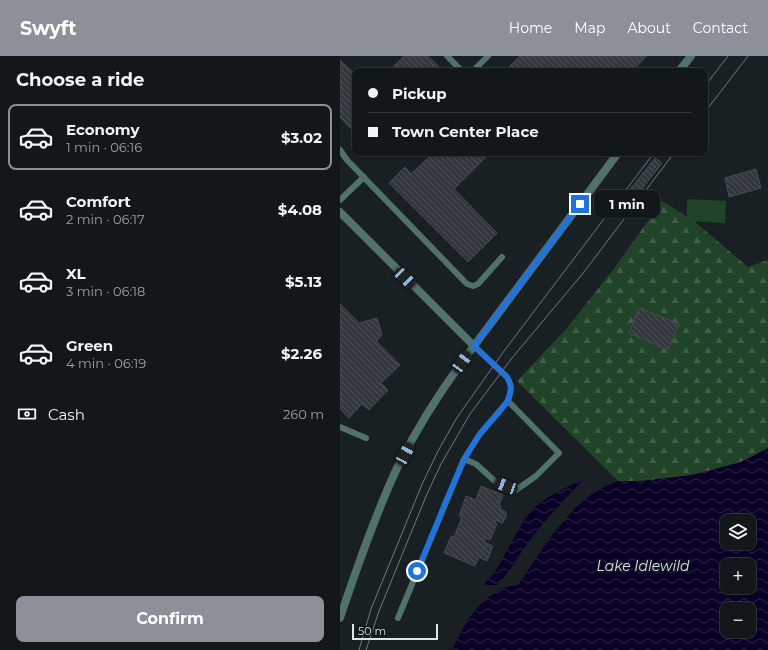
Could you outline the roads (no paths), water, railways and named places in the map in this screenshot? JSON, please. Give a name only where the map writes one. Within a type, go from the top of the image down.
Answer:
[{"type":"street","points":[[681,68],[691,56]]},
{"type":"street","points":[[340,618],[343,595],[398,466],[417,430],[444,387],[616,156]]},
{"type":"street","points":[[340,212],[474,346]]},
{"type":"lane","points":[[447,56],[459,68]]},
{"type":"lane","points":[[476,68],[488,56]]},
{"type":"lane","points":[[340,150],[347,160],[467,284],[473,286],[478,284],[502,257]]},
{"type":"lane","points":[[340,200],[364,177]]},
{"type":"lane","points":[[398,618],[464,458],[480,434],[508,401],[511,391],[511,383],[507,377],[474,346]]},
{"type":"lane","points":[[464,458],[476,464],[497,483],[516,490],[536,476],[559,453],[508,401]]},
{"type":"lane","points":[[340,427],[366,438]]},
{"type":"water","name":"Lake Idlewild","points":[[768,448],[768,650],[452,650],[468,619],[484,600],[505,587],[518,585],[552,535],[575,508],[595,491],[618,481],[640,481],[692,475],[741,462]]},
{"type":"water","points":[[582,479],[582,481],[534,535],[502,580],[497,585],[486,585],[485,583],[495,572],[524,520],[532,510],[545,499]]},
{"type":"tram line","points":[[708,82],[728,56]]},
{"type":"tram line","points":[[708,108],[748,56]]},
{"type":"tram line","points":[[359,650],[371,609],[423,482],[456,419],[504,351],[652,156]]},
{"type":"tram line","points":[[366,650],[379,611],[427,494],[441,464],[470,414],[512,358],[584,272],[672,156]]}]
